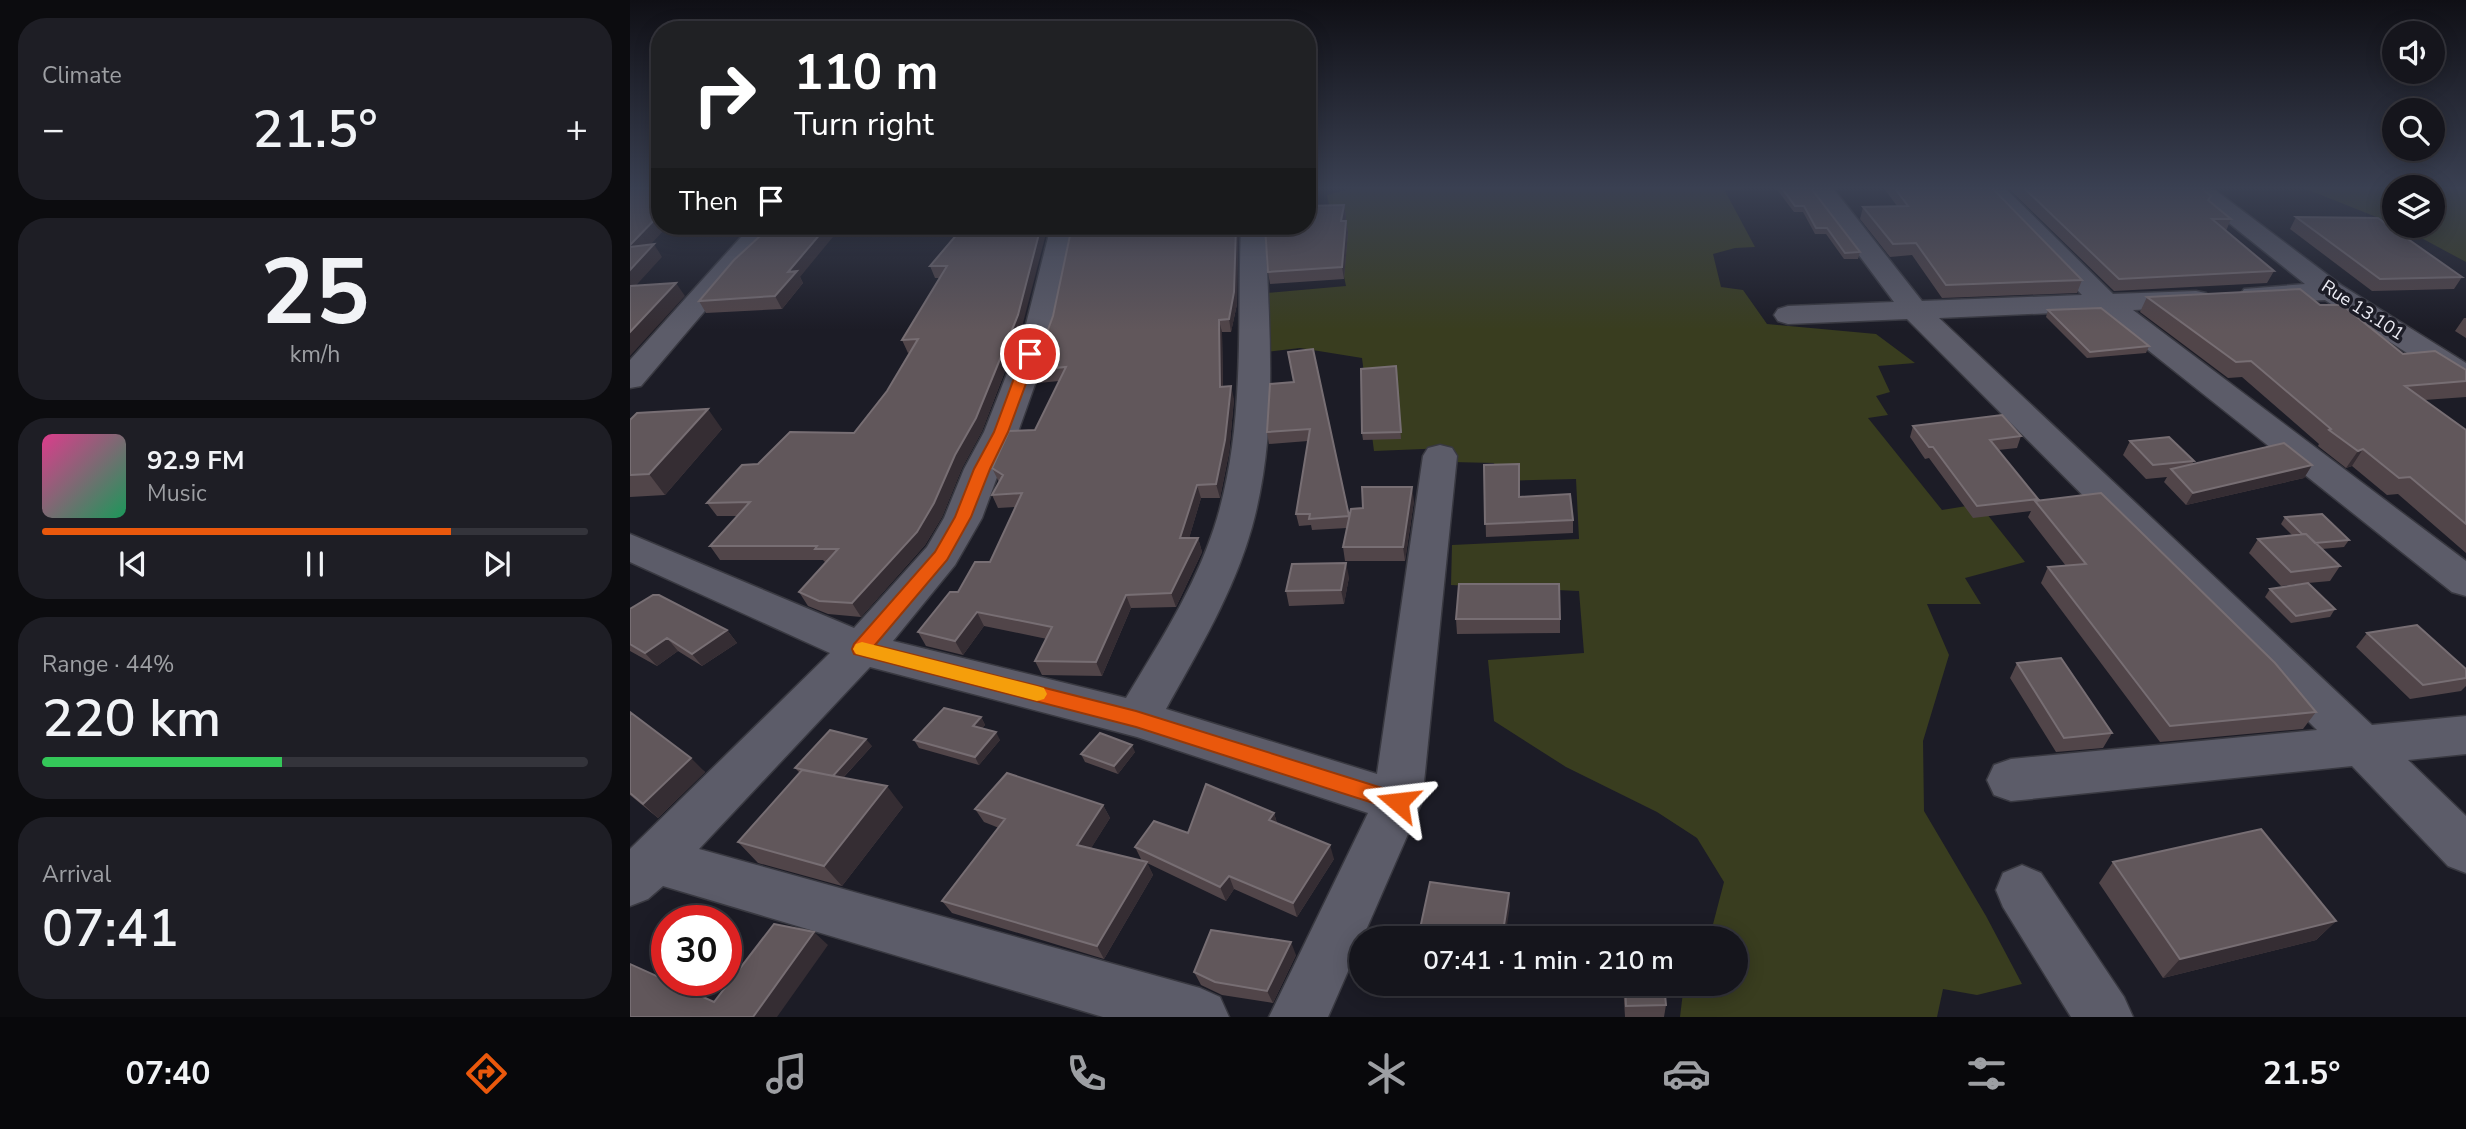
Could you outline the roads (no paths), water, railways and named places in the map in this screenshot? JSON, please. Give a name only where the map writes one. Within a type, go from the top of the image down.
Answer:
[{"type":"street","points":[[1856,234],[1914,310],[2362,745],[2466,850]]},
{"type":"street","points":[[2038,234],[2106,303],[2466,582]]},
{"type":"street","name":"Rue 13.101","points":[[2258,234],[2331,291],[2466,377]]},
{"type":"street","points":[[1061,235],[1040,328],[1001,432],[982,469],[963,517],[941,556],[861,649],[643,871],[1200,1017]]},
{"type":"street","points":[[1136,719],[1219,567],[1247,468],[1255,400],[1253,235]]},
{"type":"street","points":[[630,379],[751,240]]},
{"type":"street","points":[[1788,315],[2331,291]]},
{"type":"street","points":[[1298,1017],[1398,802],[1440,456]]},
{"type":"street","points":[[630,547],[861,649],[1136,719],[1398,802]]},
{"type":"street","points":[[2011,780],[2466,735]]},
{"type":"street","points":[[2022,890],[2104,1017]]}]
